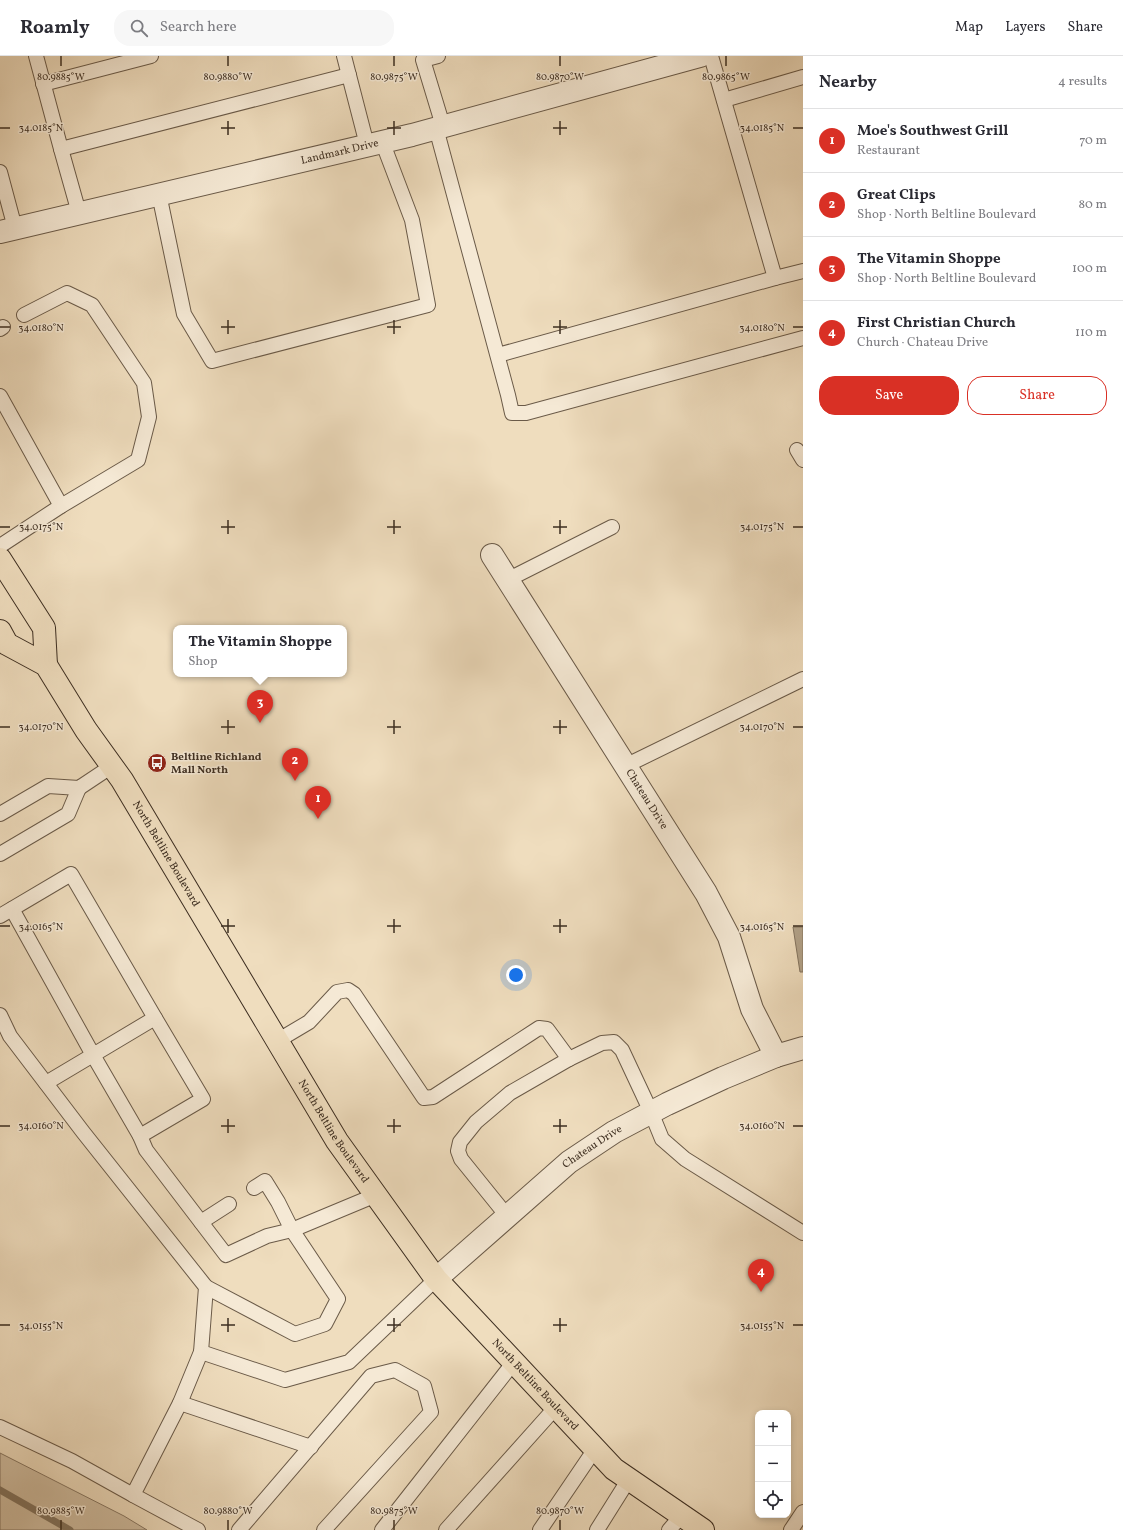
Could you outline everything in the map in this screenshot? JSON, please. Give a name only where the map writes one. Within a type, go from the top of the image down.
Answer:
[{"type":"main road","name":"North Beltline Boulevard","points":[[0,559],[44,628],[46,666]]},
{"type":"main road","name":"North Beltline Boulevard","points":[[0,631],[7,644],[46,666],[86,730],[126,787],[337,1141],[436,1279],[614,1469],[629,1479],[676,1522],[703,1530]]},
{"type":"street","name":"Landmark Drive","points":[[8,230],[440,127],[700,56]]},
{"type":"street","name":"Chateau Drive","points":[[492,555],[706,893],[728,937],[752,1009],[776,1056]]},
{"type":"street","name":"Chateau Drive","points":[[436,1279],[569,1162],[614,1132],[651,1112],[723,1078],[776,1056],[803,1048]]},
{"type":"lane","points":[[36,56],[79,213]]},
{"type":"lane","points":[[43,84],[151,56]]},
{"type":"lane","points":[[159,194],[184,314],[212,361],[428,305],[412,220],[375,143],[349,76],[344,56]]},
{"type":"lane","points":[[438,56],[422,58],[512,413],[526,413],[803,338]]},
{"type":"lane","points":[[711,56],[775,278]]},
{"type":"lane","points":[[61,149],[349,76]]},
{"type":"lane","points":[[724,100],[803,77]]},
{"type":"lane","points":[[0,172],[8,230]]},
{"type":"lane","points":[[498,355],[803,271]]},
{"type":"lane","points":[[0,546],[61,506],[138,460],[150,417],[144,383],[92,305],[67,293],[24,315]]},
{"type":"lane","points":[[0,396],[61,506]]},
{"type":"lane","points":[[507,580],[612,527]]},
{"type":"lane","points":[[625,766],[803,679]]},
{"type":"lane","points":[[0,854],[68,814],[79,788],[112,766]]},
{"type":"lane","points":[[0,814],[48,786],[79,788]]},
{"type":"lane","points":[[140,1136],[203,1099],[71,874],[6,912],[93,1055],[140,1136],[146,1150],[226,1255],[268,1236],[292,1230],[376,1195]]},
{"type":"lane","points":[[277,1041],[309,1022],[337,992],[348,990],[354,994],[424,1098],[433,1097],[539,1028],[547,1029],[553,1035],[569,1059]]},
{"type":"lane","points":[[0,1015],[10,1036],[46,1084],[206,1287],[295,1334],[325,1324],[338,1299],[292,1230],[278,1202],[265,1181],[254,1188]]},
{"type":"lane","points":[[46,1084],[155,1018]]},
{"type":"lane","points":[[507,1216],[461,1158],[458,1151],[460,1142],[476,1122],[510,1093],[569,1059],[602,1043],[614,1042],[622,1050],[662,1139],[685,1159],[803,1233]]},
{"type":"lane","points":[[201,1222],[229,1204]]},
{"type":"lane","points":[[201,1352],[285,1380],[349,1362],[436,1279]]},
{"type":"lane","points":[[132,1495],[180,1403],[201,1352],[206,1287]]},
{"type":"lane","points":[[382,1530],[514,1362]]},
{"type":"lane","points":[[239,1530],[371,1376],[396,1370],[424,1386],[431,1412],[324,1530]]},
{"type":"lane","points":[[180,1403],[311,1447]]},
{"type":"lane","points":[[446,1530],[556,1407]]},
{"type":"lane","points":[[0,1427],[72,1462],[198,1530]]},
{"type":"lane","points":[[540,1530],[595,1449]]},
{"type":"lane","points":[[597,1530],[629,1479]]},
{"type":"lane","points":[[791,1530],[803,1512]]},
{"type":"shaded area","points":[[793,927],[803,927],[803,972],[800,972]]},
{"type":"shaded area","points":[[0,1453],[124,1516],[147,1530],[0,1530]]},
{"type":"waterway","points":[[0,1490],[70,1530]]},
{"type":"place","name":"The Vitamin Shoppe","points":[[260,723]]},
{"type":"place","name":"Beltline Richland Mall North","points":[[157,763]]},
{"type":"place","name":"Great Clips","points":[[295,781]]},
{"type":"place","name":"Moe's Southwest Grill","points":[[318,819]]},
{"type":"place","name":"First Christian Church","points":[[761,1292]]}]
